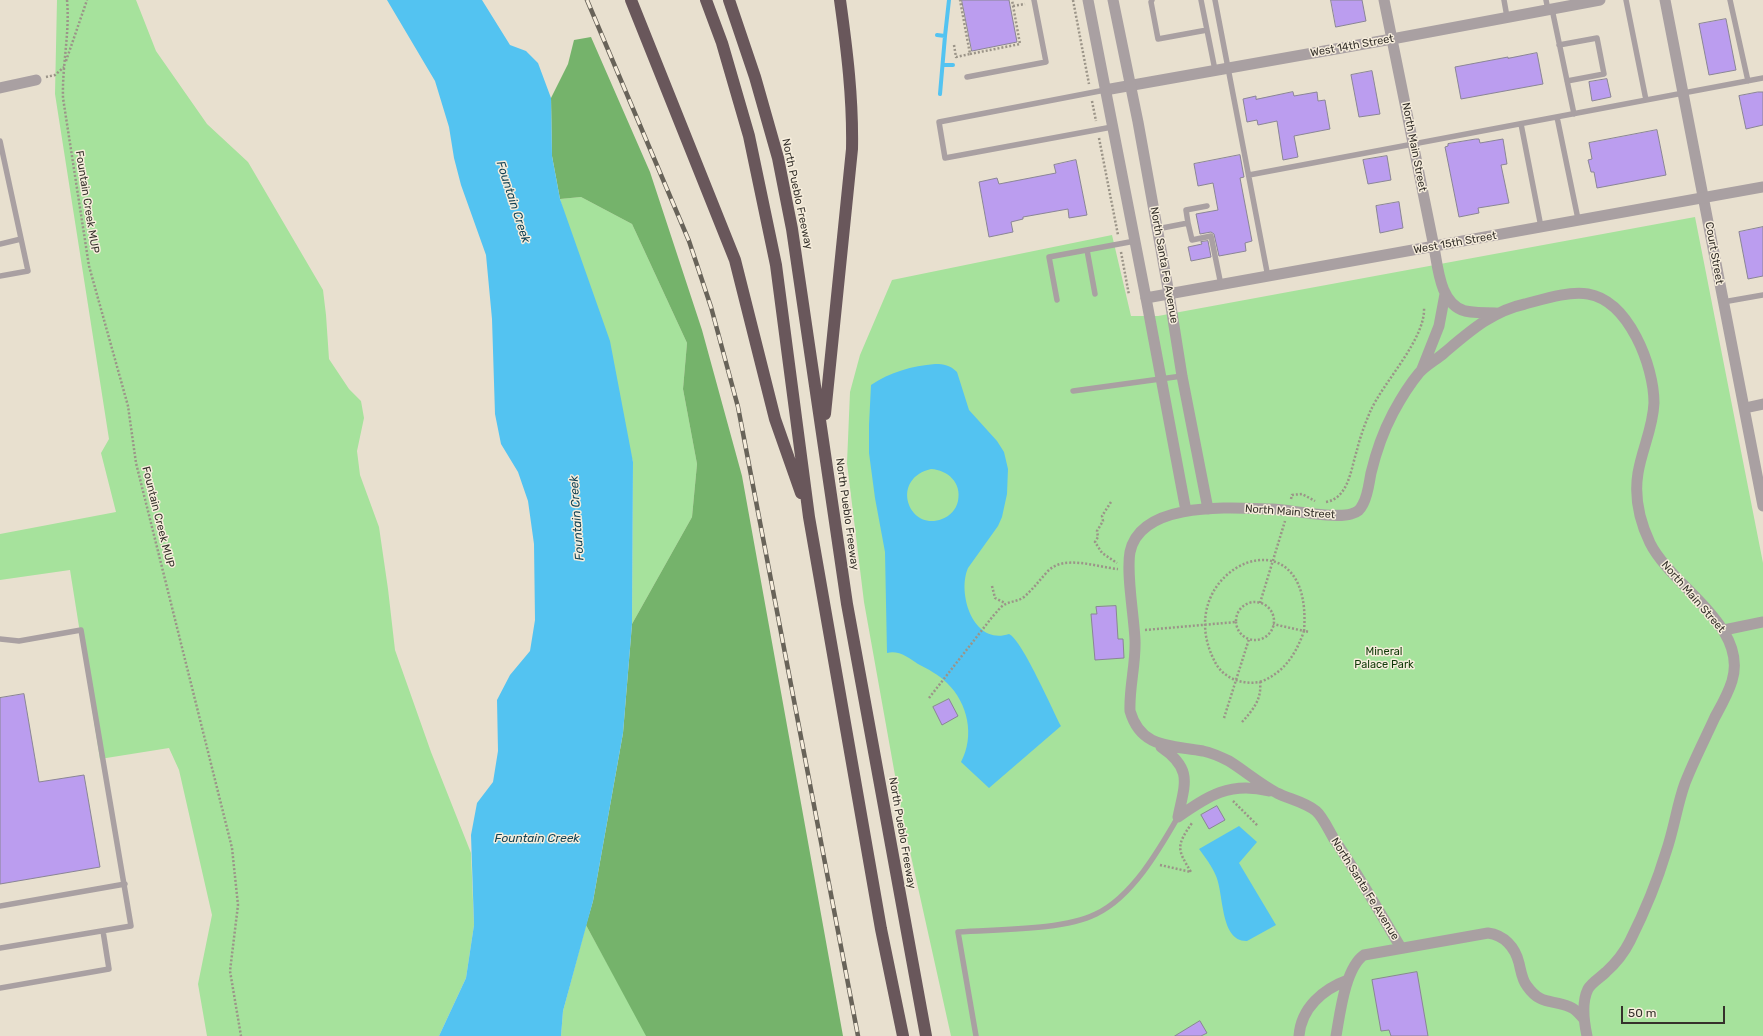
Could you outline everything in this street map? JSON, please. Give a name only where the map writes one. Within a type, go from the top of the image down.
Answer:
[{"type":"highway","points":[[631,0],[735,260],[775,420],[810,517]]},
{"type":"highway","points":[[706,0],[735,85],[749,136],[776,265],[810,517],[881,930],[903,1036]]},
{"type":"highway","points":[[824,438],[830,360],[852,149],[849,65],[840,0]]},
{"type":"highway","name":"North Pueblo Freeway","points":[[730,4],[755,77],[778,158],[792,229],[824,438],[847,604],[926,1036]]},
{"type":"street","points":[[1088,0],[1162,378],[1186,511]]},
{"type":"street","name":"North Santa Fe Avenue","points":[[1113,0],[1157,229],[1182,376],[1208,509],[1186,511],[1168,515],[1141,529],[1134,540],[1129,559],[1135,663],[1131,682],[1130,711],[1132,721],[1137,728],[1144,735],[1175,757],[1184,771],[1184,787],[1178,817]]},
{"type":"street","name":"North Main Street","points":[[1384,0],[1434,247],[1445,294],[1450,302],[1465,311],[1496,313]]},
{"type":"street","name":"West 14th Street","points":[[1105,90],[1392,39],[1507,17],[1549,6],[1600,0]]},
{"type":"street","name":"Court Street","points":[[1665,0],[1763,502]]},
{"type":"street","points":[[0,88],[36,80]]},
{"type":"street","name":"West 15th Street","points":[[1146,298],[1434,247],[1578,219],[1704,199],[1763,187]]},
{"type":"street","name":"North Main Street","points":[[1208,509],[1288,510],[1347,515],[1360,509],[1365,500],[1376,456],[1384,432],[1397,406],[1422,370],[1439,326],[1445,294]]},
{"type":"street","name":"North Main Street","points":[[1422,370],[1481,322],[1496,313],[1522,304],[1580,294],[1600,297],[1616,308],[1624,317],[1648,363],[1653,389],[1652,418],[1638,472],[1636,488],[1642,522],[1657,556],[1724,630],[1731,647],[1735,671],[1732,682],[1685,783],[1667,851],[1637,926],[1622,954],[1606,972],[1589,987],[1586,996],[1584,1019],[1587,1036]]},
{"type":"street","points":[[1745,408],[1763,404]]},
{"type":"street","points":[[1724,630],[1763,622]]},
{"type":"street","name":"North Santa Fe Avenue","points":[[1155,743],[1174,748],[1205,751],[1219,756],[1276,792],[1316,811],[1352,864],[1401,948],[1364,955],[1359,958],[1348,980],[1336,1036]]},
{"type":"street","name":"North Santa Fe Avenue","points":[[1178,817],[1213,794],[1225,790],[1242,787],[1256,787],[1276,792]]},
{"type":"street","points":[[1401,948],[1488,933],[1497,934],[1504,939],[1515,953],[1526,985],[1532,992],[1549,1002],[1571,1007],[1584,1019]]},
{"type":"street","points":[[1299,1036],[1300,1026],[1304,1016],[1318,998],[1326,990],[1336,984],[1348,980]]},
{"type":"lane","points":[[967,77],[1046,62],[1034,0]]},
{"type":"lane","points":[[1152,0],[1151,2],[1158,39],[1206,30]]},
{"type":"lane","points":[[1201,0],[1215,70]]},
{"type":"lane","points":[[1215,0],[1268,276]]},
{"type":"lane","points":[[1504,0],[1507,17]]},
{"type":"lane","points":[[1626,0],[1646,100]]},
{"type":"lane","points":[[1730,0],[1748,81]]},
{"type":"lane","points":[[1549,6],[1574,114]]},
{"type":"lane","points":[[1559,45],[1597,38],[1604,74],[1567,81]]},
{"type":"lane","points":[[1248,175],[1763,78]]},
{"type":"lane","points":[[1105,90],[939,122],[945,158],[1112,127]]},
{"type":"lane","points":[[1557,117],[1578,219]]},
{"type":"lane","points":[[1520,124],[1541,227]]},
{"type":"lane","points":[[0,141],[28,271],[0,276]]},
{"type":"lane","points":[[1207,206],[1186,210],[1188,223],[1192,240],[1211,236],[1221,285]]},
{"type":"lane","points":[[1157,229],[1188,223]]},
{"type":"lane","points":[[0,244],[21,239]]},
{"type":"lane","points":[[1057,300],[1049,257],[1135,241]]},
{"type":"lane","points":[[1087,250],[1095,294]]},
{"type":"lane","points":[[1723,302],[1763,295]]},
{"type":"lane","points":[[1073,391],[1182,376]]},
{"type":"lane","points":[[0,639],[19,641],[81,630],[131,926],[0,948]]},
{"type":"lane","points":[[976,1036],[958,932],[1075,922],[1097,914],[1117,900],[1133,884],[1159,850],[1178,817]]},
{"type":"lane","points":[[0,906],[125,884]]},
{"type":"lane","points":[[0,988],[109,969],[102,931]]},
{"type":"path","name":"Fountain Creek MUP","points":[[67,0],[68,20],[63,98],[89,266],[128,406],[136,463],[232,848],[238,905],[230,971],[241,1036]]},
{"type":"path","points":[[36,80],[55,75],[64,68],[87,0]]},
{"type":"path","points":[[960,0],[970,54]]},
{"type":"path","points":[[954,45],[956,57],[1020,44],[1012,0]]},
{"type":"path","points":[[1073,0],[1129,295]]},
{"type":"path","points":[[1260,603],[1292,495],[1302,494],[1315,501],[1322,502],[1331,501],[1338,497],[1343,490],[1349,479],[1363,428],[1383,387],[1420,329],[1424,316],[1424,307]]},
{"type":"path","points":[[929,698],[993,616],[1005,604],[1016,602],[1021,599],[1032,590],[1047,572],[1063,563],[1076,562],[1122,570],[1114,560],[1102,553],[1095,542],[1098,537],[1097,531],[1103,521],[1102,516],[1111,502]]},
{"type":"path","points":[[1266,559],[1273,561],[1285,566],[1299,584],[1304,606],[1304,631],[1292,658],[1275,674],[1260,682],[1243,683],[1222,672],[1215,664],[1210,653],[1205,625],[1206,610],[1217,585],[1224,577],[1242,564],[1250,561],[1266,559]]},
{"type":"path","points":[[992,586],[995,598],[1005,604]]},
{"type":"path","points":[[1253,602],[1260,603],[1272,613],[1273,624],[1267,635],[1262,638],[1249,639],[1239,631],[1236,622],[1238,613],[1242,608],[1253,602]]},
{"type":"path","points":[[1134,631],[1236,622]]},
{"type":"path","points":[[1273,624],[1310,632]]},
{"type":"path","points":[[1224,718],[1249,639]]},
{"type":"path","points":[[1242,722],[1258,701],[1260,682]]},
{"type":"path","points":[[1230,798],[1258,826]]},
{"type":"path","points":[[1150,862],[1191,872],[1180,854],[1179,848],[1183,837],[1194,820]]},
{"type":"green space","points":[[57,0],[136,0],[156,51],[207,124],[248,162],[323,290],[329,359],[349,389],[361,401],[364,418],[357,451],[360,475],[379,527],[395,650],[431,752],[471,853],[474,925],[466,978],[439,1036],[207,1036],[198,984],[212,915],[179,770],[169,748],[100,759],[70,570],[0,580],[0,534],[116,512],[101,453],[109,439],[55,94]]},
{"type":"green space","points":[[591,37],[650,172],[702,330],[742,476],[843,1036],[646,1036],[586,925],[593,901],[623,733],[632,624],[692,517],[697,464],[683,389],[687,343],[632,224],[581,197],[560,199],[552,156],[551,98],[568,64],[574,40]]},
{"type":"green space","points":[[581,197],[632,224],[687,343],[683,389],[697,464],[692,517],[632,624],[633,462],[560,199]]},
{"type":"green space","name":"Mineral Palace Park","points":[[1695,217],[1763,563],[1763,1036],[951,1036],[903,820],[864,602],[847,463],[850,392],[860,355],[892,280],[1112,235],[1131,316],[1158,316]]},
{"type":"green space","points":[[586,925],[646,1036],[561,1036],[563,1011]]},
{"type":"water","name":"Fountain Creek","points":[[387,0],[482,0],[510,45],[526,51],[538,63],[551,98],[552,156],[560,199],[610,341],[633,462],[632,624],[623,733],[593,901],[563,1011],[561,1036],[439,1036],[466,978],[474,925],[471,835],[477,803],[493,782],[498,751],[497,700],[510,675],[530,651],[535,620],[534,544],[528,501],[518,472],[501,444],[495,414],[492,319],[486,255],[461,185],[454,158],[449,127],[435,81]]},
{"type":"water","points":[[935,364],[949,366],[957,372],[969,410],[997,441],[1004,452],[1008,469],[1007,494],[1002,517],[998,526],[968,568],[965,579],[967,603],[971,615],[977,625],[986,632],[996,636],[1009,634],[1015,639],[1029,661],[1061,726],[989,788],[961,762],[968,742],[967,720],[960,700],[954,691],[940,677],[907,657],[891,652],[887,653],[885,552],[875,498],[869,453],[871,385],[894,373]],"holes":[[[931,469],[948,475],[956,483],[959,494],[957,504],[948,516],[942,519],[930,521],[920,518],[913,512],[908,503],[907,493],[910,483],[918,475]]]},
{"type":"water","points":[[1239,826],[1257,842],[1239,863],[1276,925],[1247,941],[1238,939],[1232,934],[1227,926],[1219,884],[1210,865],[1199,849]]},
{"type":"building","points":[[962,0],[1009,0],[1017,42],[972,51]]},
{"type":"building","points":[[1331,0],[1362,0],[1366,21],[1336,27]]},
{"type":"building","points":[[1726,19],[1736,70],[1709,75],[1699,24]]},
{"type":"building","points":[[1537,53],[1543,84],[1461,99],[1455,67]]},
{"type":"building","points":[[1372,71],[1380,114],[1359,117],[1351,75]]},
{"type":"building","points":[[1607,79],[1611,97],[1592,101],[1589,82]]},
{"type":"building","points":[[1293,92],[1294,96],[1317,92],[1318,101],[1325,100],[1330,129],[1294,136],[1298,157],[1283,160],[1277,121],[1258,125],[1257,120],[1247,122],[1243,99],[1256,96],[1256,99]]},
{"type":"building","points":[[1763,92],[1763,125],[1746,129],[1739,96]]},
{"type":"building","points":[[1657,130],[1666,175],[1597,188],[1594,172],[1591,172],[1588,160],[1592,159],[1589,143]]},
{"type":"building","points":[[1479,139],[1480,143],[1503,139],[1507,164],[1501,165],[1509,203],[1478,208],[1479,213],[1459,217],[1445,147],[1448,146],[1448,144]]},
{"type":"building","points":[[1240,155],[1244,177],[1240,178],[1252,241],[1245,243],[1246,251],[1219,256],[1214,234],[1211,232],[1200,234],[1196,214],[1218,210],[1213,183],[1198,186],[1194,164]]},
{"type":"building","points":[[1387,156],[1391,180],[1368,184],[1363,160]]},
{"type":"building","points":[[1076,160],[1087,215],[1069,218],[1068,209],[1023,217],[1023,219],[1011,222],[1013,232],[989,237],[979,182],[997,178],[999,184],[1056,173],[1054,165]]},
{"type":"building","points":[[1399,202],[1403,228],[1380,233],[1376,206]]},
{"type":"building","points":[[1763,227],[1763,276],[1748,279],[1739,232]]},
{"type":"building","points":[[1208,241],[1211,257],[1191,261],[1188,247]]},
{"type":"building","points":[[1116,606],[1118,639],[1123,639],[1124,658],[1095,660],[1091,614],[1097,614],[1096,607]]},
{"type":"building","points":[[24,694],[39,782],[84,775],[100,867],[0,884],[0,698]]},
{"type":"building","points":[[949,699],[958,716],[942,725],[933,707]]},
{"type":"building","points":[[1217,806],[1225,820],[1209,829],[1201,815]]},
{"type":"building","points":[[1417,972],[1428,1036],[1391,1036],[1389,1030],[1381,1031],[1372,980]]},
{"type":"building","points":[[1200,1021],[1207,1033],[1201,1036],[1175,1036]]},
{"type":"waterway","points":[[945,36],[949,0]]},
{"type":"waterway","points":[[937,35],[945,36],[940,94]]},
{"type":"waterway","points":[[943,65],[953,65]]},
{"type":"railway","points":[[587,0],[689,241],[711,307],[738,407],[858,1036]]}]
